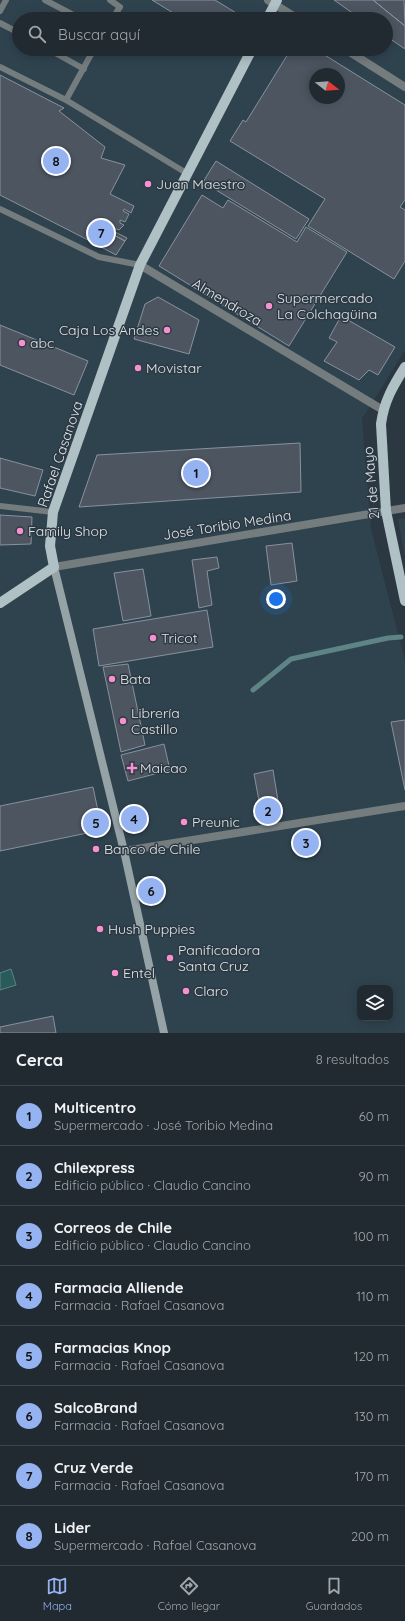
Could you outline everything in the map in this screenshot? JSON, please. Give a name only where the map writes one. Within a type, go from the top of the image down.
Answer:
[{"type":"main road","points":[[269,12],[273,1]]},
{"type":"main road","name":"Rafael Casanova","points":[[164,1033],[124,851],[50,546],[53,512],[140,265],[248,56]]},
{"type":"main road","name":"21 de Mayo","points":[[405,367],[389,394],[383,410],[381,424],[386,511],[405,601]]},
{"type":"main road","points":[[0,603],[54,567]]},
{"type":"street","points":[[273,1],[288,12]]},
{"type":"street","points":[[356,56],[405,88]]},
{"type":"street","name":"Almendroza","points":[[140,265],[383,410]]},
{"type":"street","name":"José Toribio Medina","points":[[54,567],[405,508]]},
{"type":"street","points":[[124,851],[405,806]]},
{"type":"lane","points":[[0,11],[6,0]]},
{"type":"lane","points":[[45,0],[68,12]]},
{"type":"lane","points":[[110,0],[120,7],[117,12]]},
{"type":"lane","points":[[0,23],[12,29]]},
{"type":"lane","points":[[61,56],[84,68]]},
{"type":"lane","points":[[66,100],[90,56]]},
{"type":"lane","points":[[0,67],[66,100],[188,174]]},
{"type":"lane","points":[[0,209],[99,257],[140,265]]},
{"type":"lane","points":[[0,506],[53,512]]},
{"type":"shaded area","points":[[0,0],[405,0],[405,350],[362,419],[371,529],[405,661],[405,1033],[0,1033]]},
{"type":"shaded area","points":[[405,518],[405,558],[398,519]]},
{"type":"shaded area","points":[[11,969],[16,985],[0,990],[0,973]]},
{"type":"building","points":[[152,0],[215,0],[235,12],[172,12]]},
{"type":"building","points":[[334,0],[373,0],[388,12],[351,12]]},
{"type":"building","points":[[373,0],[404,0],[405,26],[393,16],[393,12],[388,12]]},
{"type":"building","points":[[393,16],[405,26],[405,49],[393,41]]},
{"type":"building","points":[[287,56],[326,56],[405,105],[405,200],[400,207],[405,210],[405,261],[394,279],[308,226],[325,199],[230,141],[243,120],[246,122]]},
{"type":"building","points":[[0,75],[64,108],[59,111],[105,147],[101,158],[125,165],[110,194],[134,206],[131,213],[124,209],[123,211],[129,214],[125,222],[120,220],[120,223],[124,225],[119,230],[114,228],[113,231],[127,238],[125,241],[95,225],[88,240],[0,195]]},
{"type":"building","points":[[216,161],[309,219],[296,239],[203,182]]},
{"type":"building","name":"Supermercado La Colchagüina","points":[[202,195],[223,208],[228,200],[297,242],[306,227],[347,252],[289,346],[159,266]]},
{"type":"building","points":[[95,225],[125,241],[116,255],[88,240]]},
{"type":"building","name":"Caja Los Andes","points":[[158,297],[199,320],[189,354],[134,339],[145,304]]},
{"type":"building","points":[[341,316],[395,347],[378,375],[369,370],[359,380],[324,361],[337,342],[329,338]]},
{"type":"building","name":"abc","points":[[0,325],[88,361],[74,395],[0,365]]},
{"type":"building","points":[[300,443],[301,492],[79,507],[97,455]]},
{"type":"building","points":[[0,458],[43,470],[35,496],[0,488]]},
{"type":"building","points":[[0,515],[32,517],[31,544],[0,545]]},
{"type":"building","points":[[292,543],[297,581],[271,585],[266,546]]},
{"type":"building","points":[[217,557],[219,568],[207,571],[212,605],[199,608],[192,560]]},
{"type":"building","points":[[143,569],[151,616],[123,621],[114,573]]},
{"type":"building","name":"Tricot","points":[[207,610],[213,647],[99,666],[93,629]]},
{"type":"building","points":[[128,664],[145,745],[121,752],[103,667]]},
{"type":"building","points":[[405,720],[405,790],[391,722]]},
{"type":"building","points":[[164,744],[170,770],[128,781],[121,755]]},
{"type":"building","points":[[273,770],[280,813],[262,817],[254,774]]},
{"type":"building","points":[[93,787],[102,830],[0,851],[0,806]]},
{"type":"building","points":[[53,1016],[56,1033],[0,1033],[0,1027]]},
{"type":"waterway","points":[[253,690],[291,659],[388,638],[401,637]]},
{"type":"place","name":"Lider","points":[[56,161]]},
{"type":"place","name":"Juan Maestro","points":[[148,184]]},
{"type":"place","name":"Cruz Verde","points":[[101,233]]},
{"type":"place","name":"Supermercado La Colchagüina","points":[[269,306]]},
{"type":"place","name":"Caja Los Andes","points":[[167,330]]},
{"type":"place","name":"abc","points":[[22,343]]},
{"type":"place","name":"Movistar","points":[[138,368]]},
{"type":"place","name":"Multicentro","points":[[196,473]]},
{"type":"place","name":"Family Shop","points":[[20,531]]},
{"type":"place","name":"Tricot","points":[[153,638]]},
{"type":"place","name":"Bata","points":[[112,679]]},
{"type":"place","name":"Librería Castillo","points":[[123,721]]},
{"type":"place","name":"Maicao","points":[[132,768]]},
{"type":"place","name":"Chilexpress","points":[[268,811]]},
{"type":"place","name":"Farmacia Alliende","points":[[134,819]]},
{"type":"place","name":"Preunic","points":[[184,822]]},
{"type":"place","name":"Farmacias Knop","points":[[96,823]]},
{"type":"place","name":"Correos de Chile","points":[[306,843]]},
{"type":"place","name":"Banco de Chile","points":[[96,849]]},
{"type":"place","name":"SalcoBrand","points":[[151,891]]},
{"type":"place","name":"Hush Puppies","points":[[100,929]]},
{"type":"place","name":"Panificadora Santa Cruz","points":[[170,958]]},
{"type":"place","name":"Entel","points":[[115,973]]},
{"type":"place","name":"Claro","points":[[186,991]]}]
